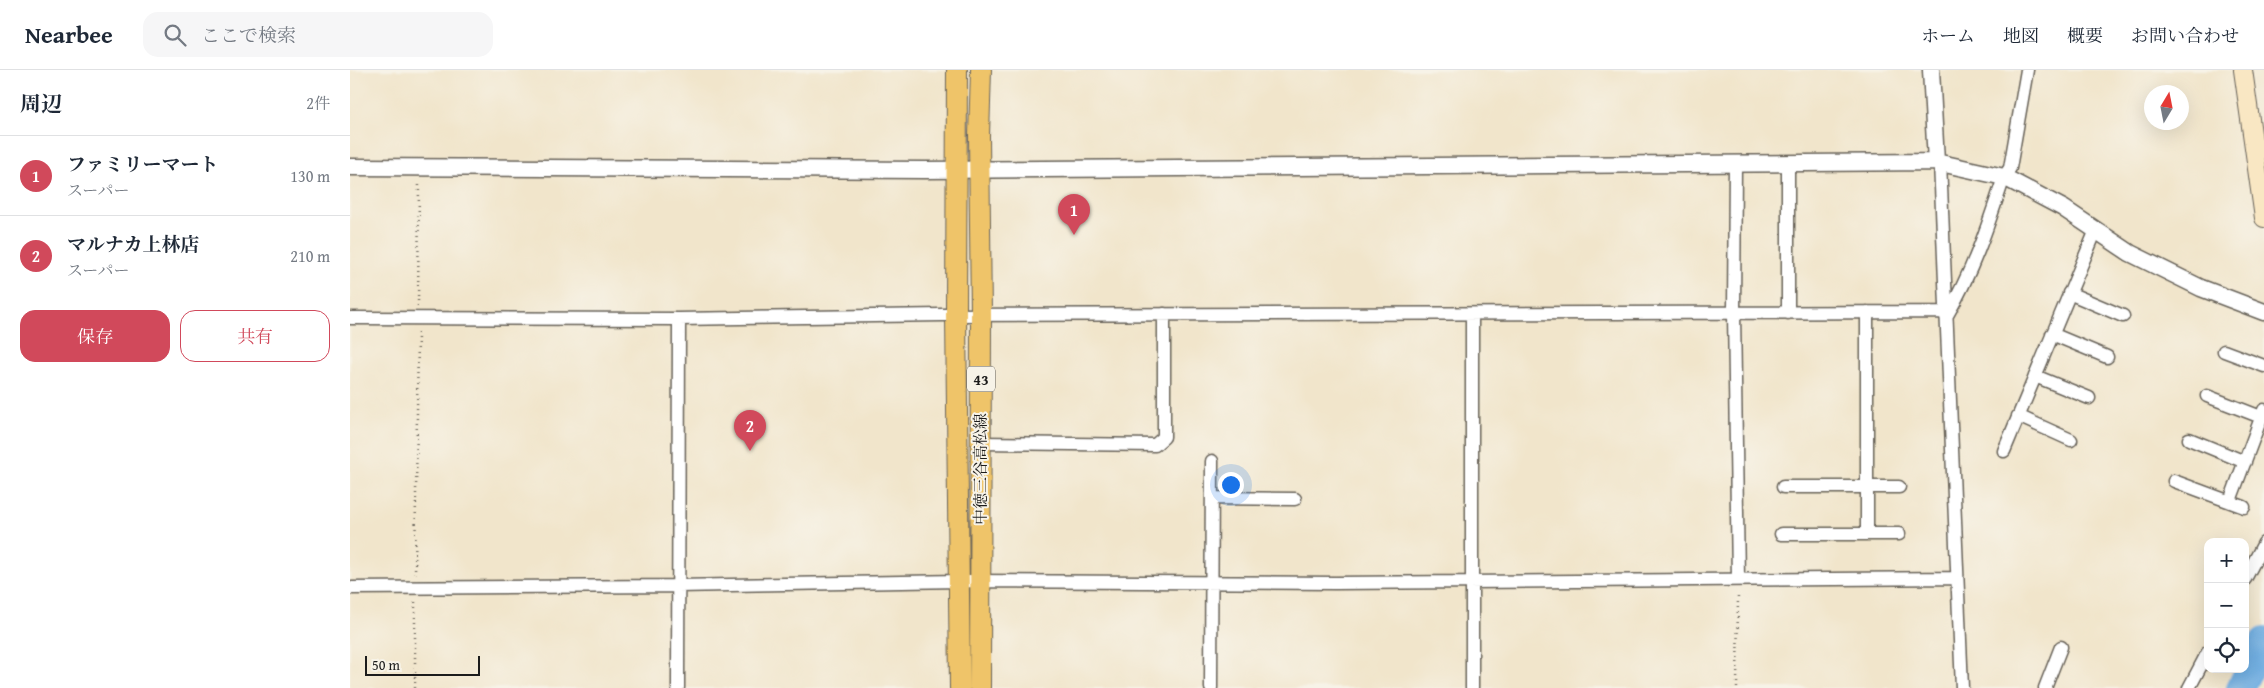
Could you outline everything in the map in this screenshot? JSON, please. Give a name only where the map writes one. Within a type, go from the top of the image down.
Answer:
[{"type":"main road","name":"中徳三谷高松線","points":[[957,70],[956,315],[960,688]]},
{"type":"main road","name":"中徳三谷高松線","points":[[980,688],[981,70]]},
{"type":"main road","points":[[2243,70],[2264,218]]},
{"type":"street","points":[[1931,70],[1946,315],[1962,688]]},
{"type":"street","points":[[1946,315],[1962,290],[1977,256],[2004,177],[2010,168],[2027,70]]},
{"type":"street","points":[[350,168],[956,170],[1938,162],[2004,177],[2063,208],[2130,253],[2201,288],[2264,312]]},
{"type":"street","points":[[1735,163],[1734,313],[1738,579]]},
{"type":"street","points":[[1788,163],[1788,313]]},
{"type":"street","points":[[2004,451],[2096,230]]},
{"type":"street","points":[[2070,293],[2124,316]]},
{"type":"street","points":[[350,318],[679,319],[956,315],[1867,312],[1946,315]]},
{"type":"street","points":[[1867,312],[1867,534]]},
{"type":"street","points":[[980,443],[1155,445],[1164,437],[1164,314]]},
{"type":"street","points":[[1472,314],[1472,688]]},
{"type":"street","points":[[678,688],[679,319]]},
{"type":"street","points":[[2052,334],[2107,357]]},
{"type":"street","points":[[2224,351],[2264,366]]},
{"type":"street","points":[[2035,376],[2089,398]]},
{"type":"street","points":[[2207,396],[2263,413],[2230,501]]},
{"type":"street","points":[[2018,416],[2071,440]]},
{"type":"street","points":[[2189,439],[2245,462]]},
{"type":"street","points":[[1211,688],[1212,460]]},
{"type":"street","points":[[2174,481],[2244,507]]},
{"type":"street","points":[[1783,487],[1899,486]]},
{"type":"street","points":[[1212,498],[1295,499]]},
{"type":"street","points":[[1781,534],[1899,534]]},
{"type":"street","points":[[2249,571],[2264,543]]},
{"type":"street","points":[[350,588],[678,586],[960,581],[1210,584],[1957,578]]},
{"type":"street","points":[[2045,688],[2061,647]]},
{"type":"street","points":[[2189,688],[2204,660]]},
{"type":"path","points":[[415,688],[419,168]]},
{"type":"path","points":[[1737,688],[1738,579]]},
{"type":"waterway","points":[[2240,688],[2264,641]]},
{"type":"place","name":"ファミリーマート","points":[[1074,235]]},
{"type":"place","name":"マルナカ上林店","points":[[750,451]]}]
